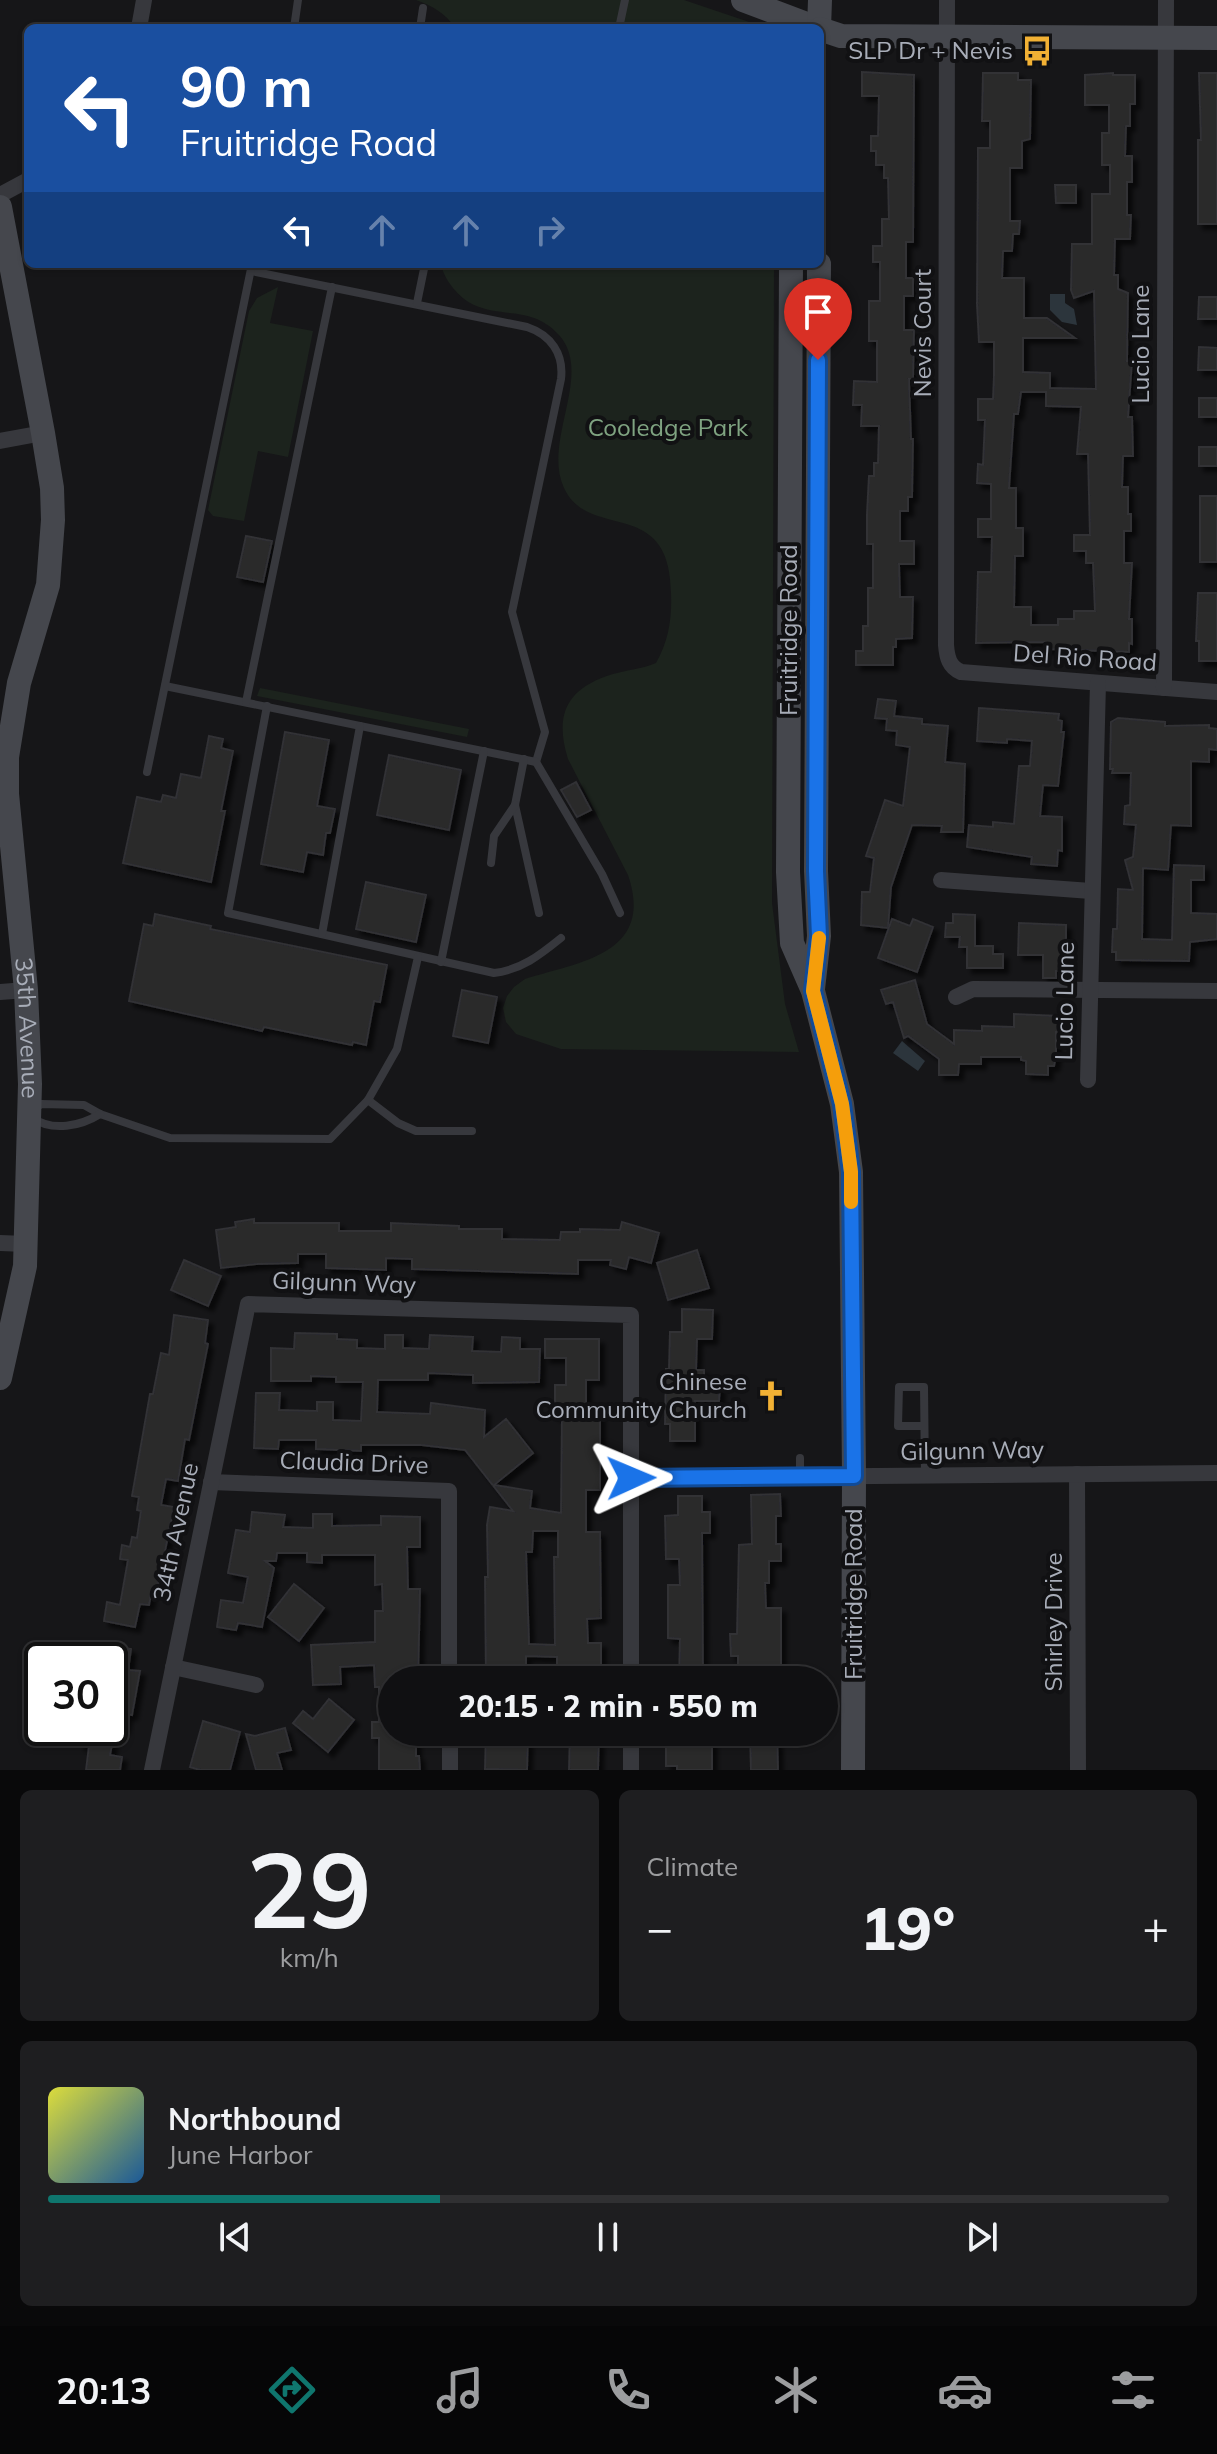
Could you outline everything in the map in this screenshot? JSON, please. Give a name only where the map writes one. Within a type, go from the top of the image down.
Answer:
[{"type":"main road","points":[[743,0],[811,24]]},
{"type":"main road","points":[[819,24],[820,0]]},
{"type":"main road","points":[[824,30],[841,36],[1217,38]]},
{"type":"main road","name":"35th Avenue","points":[[0,207],[52,488],[52,552],[41,616],[19,683],[7,757],[7,794],[26,990],[29,1114],[25,1266],[0,1378]]},
{"type":"main road","name":"Fruitridge Road","points":[[791,268],[788,872],[792,943],[813,991],[842,1104],[851,1172],[853,1770]]},
{"type":"main road","name":"Fruitridge Road","points":[[813,991],[819,936],[816,871],[819,268]]},
{"type":"street","points":[[140,24],[144,0]]},
{"type":"street","name":"Nevis Court","points":[[947,0],[946,645],[952,666]]},
{"type":"street","name":"Lucio Lane","points":[[1164,688],[1166,0]]},
{"type":"street","points":[[0,195],[24,182]]},
{"type":"street","points":[[0,441],[43,433]]},
{"type":"street","name":"Del Rio Road","points":[[952,666],[961,672],[1217,692]]},
{"type":"street","name":"Lucio Lane","points":[[1088,1080],[1098,683]]},
{"type":"street","points":[[941,880],[1091,891]]},
{"type":"street","points":[[956,997],[973,989],[1217,991]]},
{"type":"street","points":[[0,992],[26,990]]},
{"type":"street","points":[[0,1243],[26,1244]]},
{"type":"street","name":"Gilgunn Way","points":[[248,1304],[631,1315],[631,1478],[1217,1473]]},
{"type":"street","name":"34th Avenue","points":[[152,1770],[248,1304]]},
{"type":"street","name":"Shirley Drive","points":[[1077,1474],[1078,1770]]},
{"type":"street","points":[[631,1478],[631,1666]]},
{"type":"street","name":"Claudia Drive","points":[[211,1482],[449,1491],[449,1666]]},
{"type":"street","points":[[173,1667],[256,1685]]},
{"type":"street","points":[[450,1746],[450,1770]]},
{"type":"street","points":[[631,1746],[631,1770]]},
{"type":"lane","points":[[295,24],[298,0]]},
{"type":"lane","points":[[622,24],[625,0]]},
{"type":"lane","points":[[421,24],[423,8]]},
{"type":"lane","points":[[147,772],[252,268]]},
{"type":"lane","points":[[256,268],[542,332],[551,341],[562,365],[512,612],[545,732],[536,762]]},
{"type":"lane","points":[[417,303],[424,268]]},
{"type":"lane","points":[[246,702],[332,287]]},
{"type":"lane","points":[[165,686],[536,762],[602,874],[620,913]]},
{"type":"lane","points":[[267,706],[228,913],[480,971],[507,972],[524,965],[561,938]]},
{"type":"lane","points":[[322,934],[360,726]]},
{"type":"lane","points":[[441,962],[484,751]]},
{"type":"lane","points":[[491,863],[494,836],[515,805],[524,759]]},
{"type":"lane","points":[[515,805],[539,913]]},
{"type":"lane","points":[[100,1114],[84,1125],[43,1125],[29,1114],[41,1104],[84,1105],[100,1114],[170,1138],[330,1139],[368,1100],[397,1049],[418,957]]},
{"type":"lane","points":[[368,1100],[398,1123],[416,1131],[472,1131]]},
{"type":"lane","points":[[924,1426],[898,1426],[899,1387],[924,1387],[925,1475]]},
{"type":"lane","points":[[800,1458],[800,1477]]},
{"type":"green space","points":[[416,0],[684,0],[755,24],[452,24],[428,5]]},
{"type":"green space","name":"Cooledge Park","points":[[774,268],[772,903],[785,1004],[799,1052],[561,1049],[516,1034],[506,1022],[503,1008],[514,987],[525,979],[568,967],[607,950],[622,938],[631,922],[634,901],[628,875],[568,759],[564,743],[564,716],[575,695],[597,680],[656,663],[669,629],[671,593],[667,563],[657,543],[643,531],[591,513],[576,504],[564,488],[559,470],[559,450],[571,369],[568,351],[559,335],[549,326],[528,316],[485,309],[468,302],[449,282],[443,270]]},
{"type":"green space","points":[[278,287],[270,323],[313,331],[288,457],[258,451],[244,521],[213,516],[208,510],[249,311],[257,298]]},
{"type":"green space","points":[[260,688],[469,729],[467,737],[257,696]]},
{"type":"shaded area","points":[[1050,294],[1065,294],[1065,303],[1074,309],[1077,325],[1062,322],[1050,310]]},
{"type":"shaded area","points":[[902,1041],[925,1061],[918,1071],[893,1053]]},
{"type":"building","points":[[862,72],[914,75],[913,242],[906,242],[906,278],[913,278],[913,296],[904,296],[904,330],[914,330],[913,379],[909,379],[913,439],[912,497],[908,497],[908,511],[900,511],[900,541],[914,541],[914,564],[899,564],[900,597],[913,597],[912,638],[896,639],[893,665],[856,665],[856,651],[863,651],[863,626],[868,626],[868,588],[873,588],[873,544],[867,544],[867,514],[869,476],[874,476],[874,463],[878,463],[879,426],[861,426],[862,405],[853,405],[854,381],[877,382],[877,341],[869,341],[869,301],[880,301],[880,262],[873,262],[873,246],[882,246],[882,219],[889,219],[888,178],[884,178],[884,165],[876,165],[876,151],[871,151],[871,136],[878,136],[879,96],[862,96]]},
{"type":"building","points":[[983,73],[1018,73],[1018,80],[1031,80],[1030,139],[1022,141],[1022,168],[1010,168],[1010,221],[1020,221],[1019,234],[1013,234],[1012,251],[1003,251],[1002,278],[1024,278],[1024,318],[1047,318],[1075,338],[1023,338],[1023,372],[1050,373],[1050,388],[1096,389],[1094,291],[1074,298],[1071,290],[1072,244],[1092,244],[1092,194],[1110,194],[1110,165],[1102,165],[1102,133],[1109,133],[1109,105],[1085,105],[1085,75],[1135,75],[1135,104],[1130,104],[1125,156],[1132,156],[1132,182],[1127,182],[1130,239],[1115,239],[1114,275],[1118,275],[1118,289],[1128,293],[1127,361],[1132,361],[1128,417],[1132,417],[1133,456],[1123,456],[1122,487],[1128,487],[1128,514],[1131,514],[1131,531],[1124,531],[1124,563],[1132,563],[1129,619],[1132,619],[1132,644],[1129,643],[1129,652],[1046,649],[1046,642],[976,643],[978,572],[991,572],[992,537],[978,537],[978,519],[991,519],[991,484],[977,483],[978,464],[983,465],[985,420],[978,420],[978,399],[993,399],[994,376],[994,342],[979,342],[977,304],[978,148],[990,148],[990,121],[982,121]],"holes":[[[1021,392],[1046,392],[1046,406],[1081,407],[1077,454],[1088,454],[1090,535],[1074,535],[1074,551],[1086,551],[1086,563],[1093,563],[1095,611],[1074,611],[1074,619],[1058,619],[1058,625],[1031,625],[1031,607],[1014,607],[1015,556],[1023,556],[1023,528],[1016,528],[1016,488],[1009,488],[1014,414],[1018,414]]]},
{"type":"building","points":[[1199,73],[1217,73],[1217,224],[1198,224],[1198,140],[1201,140]]},
{"type":"building","points":[[1055,185],[1076,185],[1076,203],[1056,203]]},
{"type":"building","points":[[1199,297],[1217,297],[1217,319],[1198,319]]},
{"type":"building","points":[[1199,347],[1217,348],[1217,370],[1198,370]]},
{"type":"building","points":[[1199,398],[1217,398],[1217,417],[1199,417]]},
{"type":"building","points":[[1199,447],[1217,447],[1217,466],[1199,466]]},
{"type":"building","points":[[1200,496],[1217,496],[1217,562],[1200,562]]},
{"type":"building","points":[[246,536],[272,541],[263,582],[237,577]]},
{"type":"building","points":[[1198,593],[1217,593],[1217,661],[1199,661],[1199,641],[1196,641]]},
{"type":"building","points":[[878,699],[896,701],[894,716],[922,719],[922,724],[948,726],[945,762],[965,764],[963,832],[941,832],[942,826],[912,825],[891,887],[888,928],[861,925],[862,892],[870,892],[874,858],[866,856],[885,800],[903,806],[910,747],[896,745],[897,731],[886,730],[887,719],[875,718]]},
{"type":"building","points":[[979,708],[1059,714],[1061,732],[1064,732],[1058,786],[1043,785],[1040,816],[1062,817],[1062,851],[1058,850],[1057,866],[1031,864],[1032,857],[967,847],[969,825],[993,827],[993,822],[1014,824],[1019,766],[1030,766],[1032,741],[977,741]]},
{"type":"building","points":[[1118,718],[1165,722],[1165,726],[1209,725],[1209,728],[1217,729],[1217,750],[1209,749],[1209,762],[1191,761],[1191,826],[1171,825],[1168,870],[1143,868],[1142,939],[1172,940],[1174,865],[1204,866],[1204,880],[1191,880],[1191,913],[1217,914],[1217,939],[1190,942],[1189,961],[1116,960],[1116,952],[1112,952],[1113,929],[1117,929],[1118,889],[1133,890],[1125,860],[1133,857],[1136,825],[1124,824],[1125,806],[1130,805],[1131,773],[1112,773],[1113,769],[1110,769],[1111,722]]},
{"type":"building","points":[[285,732],[329,740],[317,806],[335,809],[330,833],[326,833],[323,855],[307,852],[303,872],[261,864]]},
{"type":"building","points":[[209,736],[223,739],[221,748],[233,751],[211,882],[123,863],[137,797],[161,802],[163,795],[176,798],[181,774],[201,778]]},
{"type":"building","points":[[389,755],[461,770],[449,830],[377,815]]},
{"type":"building","points":[[576,782],[591,810],[577,817],[561,790]]},
{"type":"building","points":[[366,882],[426,895],[416,942],[356,929]]},
{"type":"building","points":[[155,914],[211,926],[210,929],[387,965],[380,1002],[374,1001],[366,1045],[353,1042],[352,1045],[264,1027],[262,1031],[129,1001],[144,924],[153,926]]},
{"type":"building","points":[[953,914],[975,915],[975,946],[993,946],[993,954],[1003,954],[1003,968],[967,968],[967,947],[959,947],[960,937],[945,937],[946,923],[953,923]]},
{"type":"building","points":[[892,919],[910,926],[913,919],[933,927],[917,972],[878,958]]},
{"type":"building","points":[[1019,923],[1066,925],[1066,971],[1056,971],[1056,978],[1043,978],[1043,955],[1018,955]]},
{"type":"building","points":[[915,980],[927,1024],[954,1044],[954,1030],[982,1031],[982,1026],[1014,1027],[1014,1014],[1059,1016],[1054,1066],[1048,1066],[1048,1075],[1026,1074],[1026,1061],[1021,1057],[981,1057],[981,1064],[959,1064],[958,1075],[939,1075],[939,1059],[908,1036],[904,1038],[893,1002],[886,1004],[881,990]]},
{"type":"building","points":[[462,990],[497,997],[488,1043],[453,1036]]},
{"type":"building","points":[[254,1219],[254,1223],[339,1223],[339,1231],[391,1231],[391,1223],[502,1229],[502,1239],[560,1240],[561,1232],[620,1230],[622,1222],[659,1233],[651,1263],[629,1257],[626,1269],[610,1265],[611,1260],[578,1260],[578,1274],[412,1269],[412,1259],[386,1258],[386,1270],[326,1268],[326,1254],[298,1254],[298,1263],[221,1268],[216,1230],[236,1227],[235,1222]]},
{"type":"building","points":[[697,1250],[709,1288],[668,1300],[657,1263]]},
{"type":"building","points":[[184,1260],[221,1276],[208,1306],[171,1290]]},
{"type":"building","points":[[682,1309],[713,1310],[712,1339],[697,1339],[696,1370],[704,1370],[704,1385],[720,1386],[719,1401],[695,1401],[695,1441],[670,1441],[670,1424],[665,1424],[670,1332],[682,1332]]},
{"type":"building","points":[[174,1315],[208,1320],[205,1343],[208,1344],[178,1481],[166,1479],[161,1505],[174,1507],[157,1590],[152,1589],[149,1605],[140,1604],[135,1627],[104,1621],[107,1602],[120,1605],[128,1560],[120,1559],[122,1545],[130,1547],[132,1537],[137,1538],[141,1511],[137,1510],[139,1497],[132,1496],[150,1394],[153,1394],[161,1353],[169,1355]]},
{"type":"building","points":[[295,1333],[337,1334],[337,1339],[357,1340],[357,1348],[385,1349],[385,1335],[403,1335],[403,1348],[429,1349],[430,1335],[473,1337],[472,1351],[501,1352],[502,1337],[520,1338],[520,1349],[540,1349],[539,1382],[473,1383],[473,1375],[428,1373],[428,1380],[378,1380],[377,1412],[430,1414],[431,1403],[485,1410],[484,1437],[506,1419],[533,1453],[494,1485],[532,1491],[530,1508],[561,1513],[562,1416],[555,1416],[555,1385],[566,1385],[566,1358],[545,1358],[545,1339],[599,1339],[599,1380],[586,1380],[586,1405],[600,1406],[600,1490],[586,1490],[586,1532],[600,1532],[601,1618],[587,1619],[588,1643],[601,1643],[601,1665],[557,1666],[557,1657],[526,1656],[526,1666],[486,1666],[485,1577],[488,1577],[487,1525],[490,1507],[513,1511],[465,1450],[421,1445],[361,1445],[361,1451],[316,1449],[316,1440],[279,1440],[278,1449],[254,1448],[256,1393],[280,1393],[279,1410],[317,1411],[317,1402],[333,1402],[333,1420],[361,1421],[363,1382],[336,1382],[336,1377],[311,1376],[311,1381],[271,1381],[271,1348],[294,1349]],"holes":[[[533,1531],[558,1531],[558,1557],[554,1557],[555,1645],[529,1644],[526,1552],[532,1552]]]},
{"type":"building","points":[[780,1494],[781,1516],[776,1516],[776,1544],[781,1544],[781,1561],[769,1561],[769,1583],[765,1583],[766,1608],[781,1608],[781,1666],[738,1666],[738,1656],[731,1656],[730,1634],[737,1634],[739,1545],[752,1544],[751,1495]]},
{"type":"building","points":[[678,1496],[702,1496],[702,1512],[710,1512],[710,1533],[702,1533],[703,1666],[679,1666],[680,1639],[668,1638],[668,1585],[680,1585],[679,1559],[666,1559],[665,1516],[678,1515]]},
{"type":"building","points":[[252,1512],[285,1515],[283,1527],[313,1528],[313,1514],[332,1514],[332,1526],[381,1525],[381,1516],[420,1517],[420,1547],[407,1547],[408,1589],[420,1589],[418,1666],[378,1666],[378,1687],[375,1687],[374,1665],[340,1667],[341,1684],[313,1685],[311,1645],[375,1642],[375,1611],[383,1611],[382,1584],[375,1585],[375,1555],[322,1555],[322,1563],[307,1562],[307,1553],[277,1553],[276,1561],[265,1561],[274,1568],[262,1627],[238,1623],[236,1630],[217,1627],[221,1600],[243,1603],[248,1577],[228,1573],[236,1530],[250,1532]]},
{"type":"building","points":[[294,1584],[324,1608],[299,1641],[268,1617]]},
{"type":"building","points":[[128,1670],[140,1671],[132,1715],[128,1714]]},
{"type":"building","points":[[329,1699],[354,1720],[328,1752],[293,1723],[303,1711],[313,1719]]},
{"type":"building","points":[[203,1721],[240,1732],[230,1770],[190,1767]]},
{"type":"building","points":[[372,1722],[378,1722],[378,1738],[372,1738]]},
{"type":"building","points":[[285,1728],[291,1750],[277,1753],[282,1770],[256,1770],[246,1734],[255,1736]]},
{"type":"building","points":[[89,1746],[112,1746],[110,1755],[122,1757],[120,1770],[86,1770]]},
{"type":"building","points":[[379,1746],[416,1746],[420,1770],[379,1770]]},
{"type":"building","points":[[486,1746],[528,1746],[527,1770],[485,1769]]},
{"type":"building","points":[[570,1746],[599,1746],[598,1770],[569,1770]]},
{"type":"building","points":[[666,1746],[712,1746],[712,1770],[677,1770],[677,1766],[666,1766]]},
{"type":"building","points":[[750,1746],[777,1746],[778,1770],[751,1770]]},
{"type":"slow traffic","points":[[819,938],[813,991],[842,1104],[851,1172],[851,1202]]},
{"type":"place","name":"SLP Dr + Nevis","points":[[1037,51]]},
{"type":"place","name":"Chinese Community Church","points":[[771,1396]]},
{"type":"route","points":[[631,1478],[854,1476],[851,1172],[842,1104],[813,991],[819,936],[816,871],[818,360]]}]
